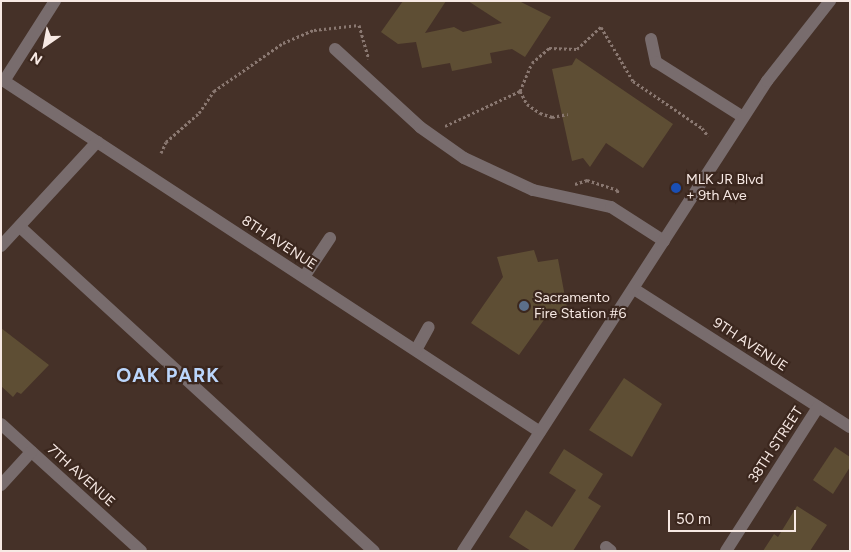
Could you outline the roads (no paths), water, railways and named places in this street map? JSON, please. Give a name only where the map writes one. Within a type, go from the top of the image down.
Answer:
[{"type":"street","points":[[2,80],[55,1]]},
{"type":"street","points":[[463,551],[634,289],[767,80],[830,1]]},
{"type":"street","points":[[651,39],[656,62],[744,117]]},
{"type":"street","points":[[336,49],[420,127],[464,158],[534,190],[611,207],[664,241]]},
{"type":"street","name":"8TH AVENUE","points":[[2,80],[540,432]]},
{"type":"street","points":[[3,241],[20,226],[97,142]]},
{"type":"street","points":[[20,226],[374,551]]},
{"type":"street","points":[[304,277],[330,238]]},
{"type":"street","name":"9TH AVENUE","points":[[634,289],[850,427]]},
{"type":"street","points":[[416,350],[429,327]]},
{"type":"street","name":"38TH STREET","points":[[726,551],[818,407]]},
{"type":"street","name":"7TH AVENUE","points":[[1,424],[141,551]]},
{"type":"street","points":[[1,485],[31,452]]},
{"type":"place","name":"MLK JR Blvd + 9th Ave","points":[[676,188]]},
{"type":"place","name":"Sacramento Fire Station #6","points":[[524,306]]},
{"type":"district","name":"OAK PARK","points":[[168,376]]}]
